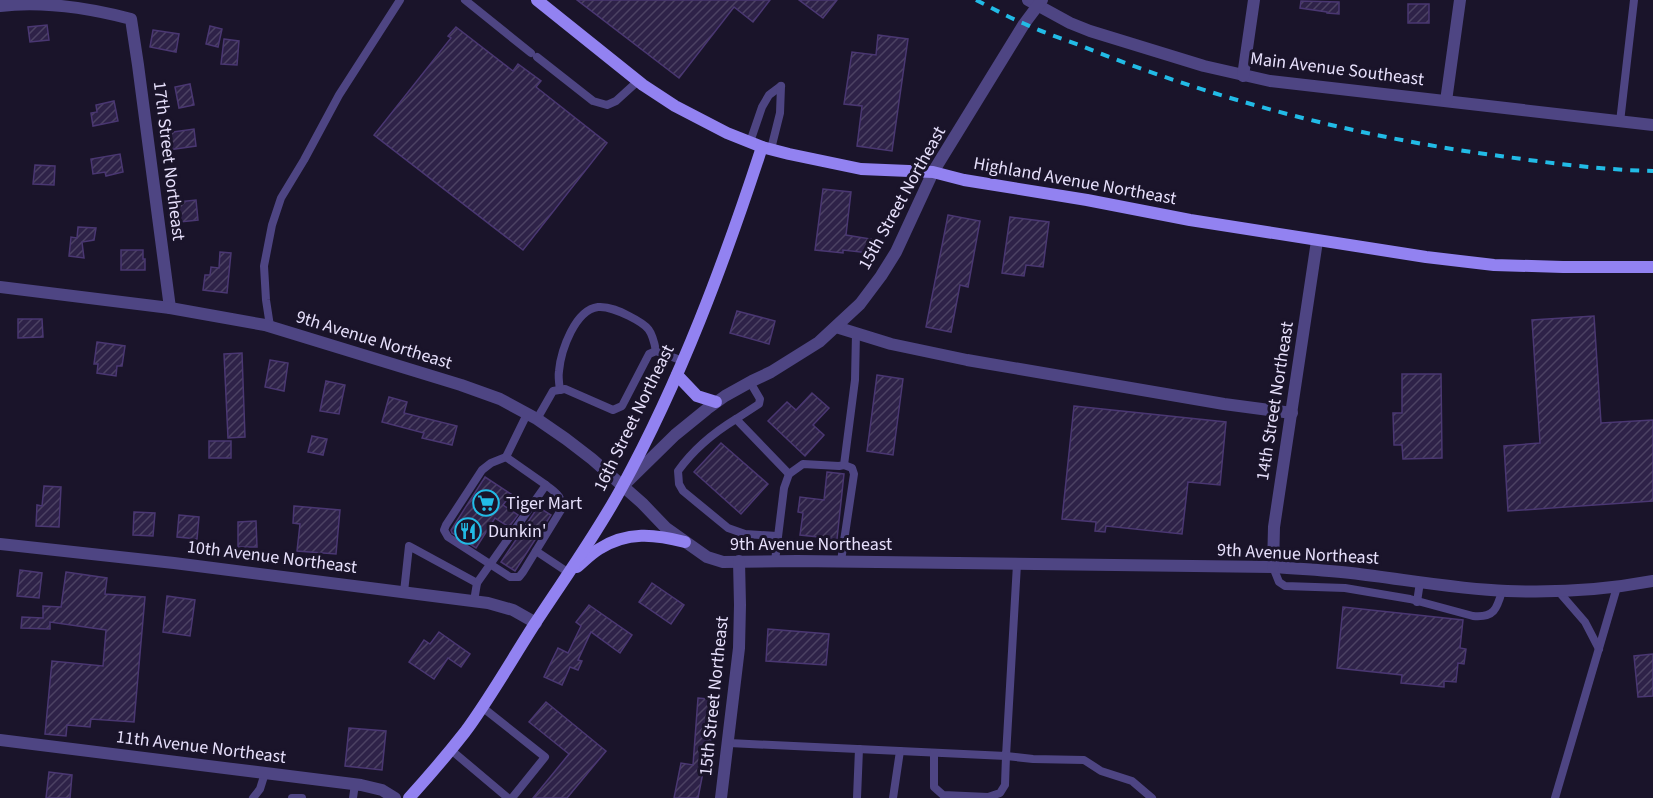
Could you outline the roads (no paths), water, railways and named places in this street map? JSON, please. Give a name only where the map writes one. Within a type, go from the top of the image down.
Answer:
[{"type":"main road","name":"Highland Avenue Northeast","points":[[537,0],[638,81],[675,106],[709,125],[750,142],[816,161],[861,169],[933,172],[964,180],[1026,189],[1190,220],[1426,257],[1494,265],[1653,267]]},
{"type":"main road","name":"16th Street Northeast","points":[[409,798],[451,750],[482,707],[622,487],[662,409],[683,361],[767,148]]},
{"type":"main road","points":[[677,375],[697,396],[716,402]]},
{"type":"main road","points":[[569,573],[599,549],[617,541],[638,536],[660,536],[685,542]]},
{"type":"street","points":[[1243,76],[1254,0]]},
{"type":"street","points":[[1446,102],[1460,0]]},
{"type":"street","name":"Main Avenue Southeast","points":[[1036,2],[1090,31],[1243,76],[1653,125]]},
{"type":"street","name":"15th Street Northeast","points":[[622,487],[675,435],[716,402],[819,342],[860,304],[896,252],[933,172],[1036,2]]},
{"type":"street","name":"17th Street Northeast","points":[[0,6],[68,7],[105,12],[130,19],[170,308]]},
{"type":"street","name":"14th Street Northeast","points":[[1273,567],[1274,527],[1317,241]]},
{"type":"street","name":"9th Avenue Northeast","points":[[0,287],[170,308],[270,326],[500,399],[532,416],[592,459],[642,503],[666,528],[685,542],[707,557],[723,562],[841,561],[1273,567],[1348,572],[1502,591],[1559,592],[1653,581]]},
{"type":"street","points":[[836,327],[891,344],[968,360],[1224,404],[1292,413]]},
{"type":"street","name":"10th Avenue Northeast","points":[[0,543],[186,564],[488,603],[513,610],[536,623]]},
{"type":"street","name":"15th Street Northeast","points":[[721,798],[739,648],[739,561]]},
{"type":"street","name":"11th Avenue Northeast","points":[[0,740],[355,784],[382,790],[395,798]]},
{"type":"lane","points":[[270,326],[264,266],[272,225],[281,198],[339,95],[400,0]]},
{"type":"lane","points":[[465,0],[592,101],[607,105],[616,101],[638,81]]},
{"type":"lane","points":[[1620,122],[1634,0]]},
{"type":"lane","points":[[750,142],[762,107],[769,95],[781,86],[780,113],[767,148]]},
{"type":"lane","points":[[560,390],[558,373],[562,350],[572,330],[584,314],[591,309],[601,306],[619,311],[642,322],[653,334],[656,351]]},
{"type":"lane","points":[[843,465],[855,380],[856,333]]},
{"type":"lane","points":[[506,457],[560,496],[562,506],[524,572],[517,577],[510,576],[448,537],[444,530],[482,470],[491,463],[506,457],[532,416],[553,391],[565,389],[613,410],[622,406],[649,354],[656,351],[683,361]]},
{"type":"lane","points":[[750,382],[760,399],[759,404],[722,428],[690,454],[678,471],[679,484],[683,491],[728,528],[745,534],[777,536]]},
{"type":"lane","points":[[736,419],[789,474]]},
{"type":"lane","points":[[775,561],[784,488],[789,474],[803,464],[843,465],[852,468],[854,474],[841,561]]},
{"type":"lane","points":[[474,601],[477,583],[546,485]]},
{"type":"lane","points":[[404,592],[409,546],[477,583]]},
{"type":"lane","points":[[536,551],[569,573]]},
{"type":"lane","points":[[934,753],[934,788],[943,795],[988,797],[1000,793],[1005,785],[1017,564]]},
{"type":"lane","points":[[1273,567],[1279,582],[1285,586],[1345,588],[1480,617],[1491,614],[1497,608],[1502,591]]},
{"type":"lane","points":[[1345,588],[1348,572]]},
{"type":"lane","points":[[1417,602],[1420,582]]},
{"type":"lane","points":[[1555,798],[1617,587]]},
{"type":"lane","points":[[1559,592],[1581,617],[1599,649]]},
{"type":"lane","points":[[451,750],[510,798],[545,757],[482,707]]},
{"type":"lane","points":[[729,743],[1084,760],[1101,771],[1132,782],[1152,798]]},
{"type":"lane","points":[[857,798],[859,749]]},
{"type":"lane","points":[[892,798],[900,751]]},
{"type":"lane","points":[[253,798],[260,789],[265,773]]},
{"type":"lane","points":[[353,798],[355,784]]},
{"type":"lane","points":[[292,798],[302,798]]},
{"type":"railway","points":[[976,0],[1032,27],[1134,66],[1236,100],[1288,114],[1447,148],[1576,166],[1653,171]]},
{"type":"place","name":"Tiger Mart","points":[[486,503]]},
{"type":"place","name":"Dunkin'","points":[[468,531]]}]
